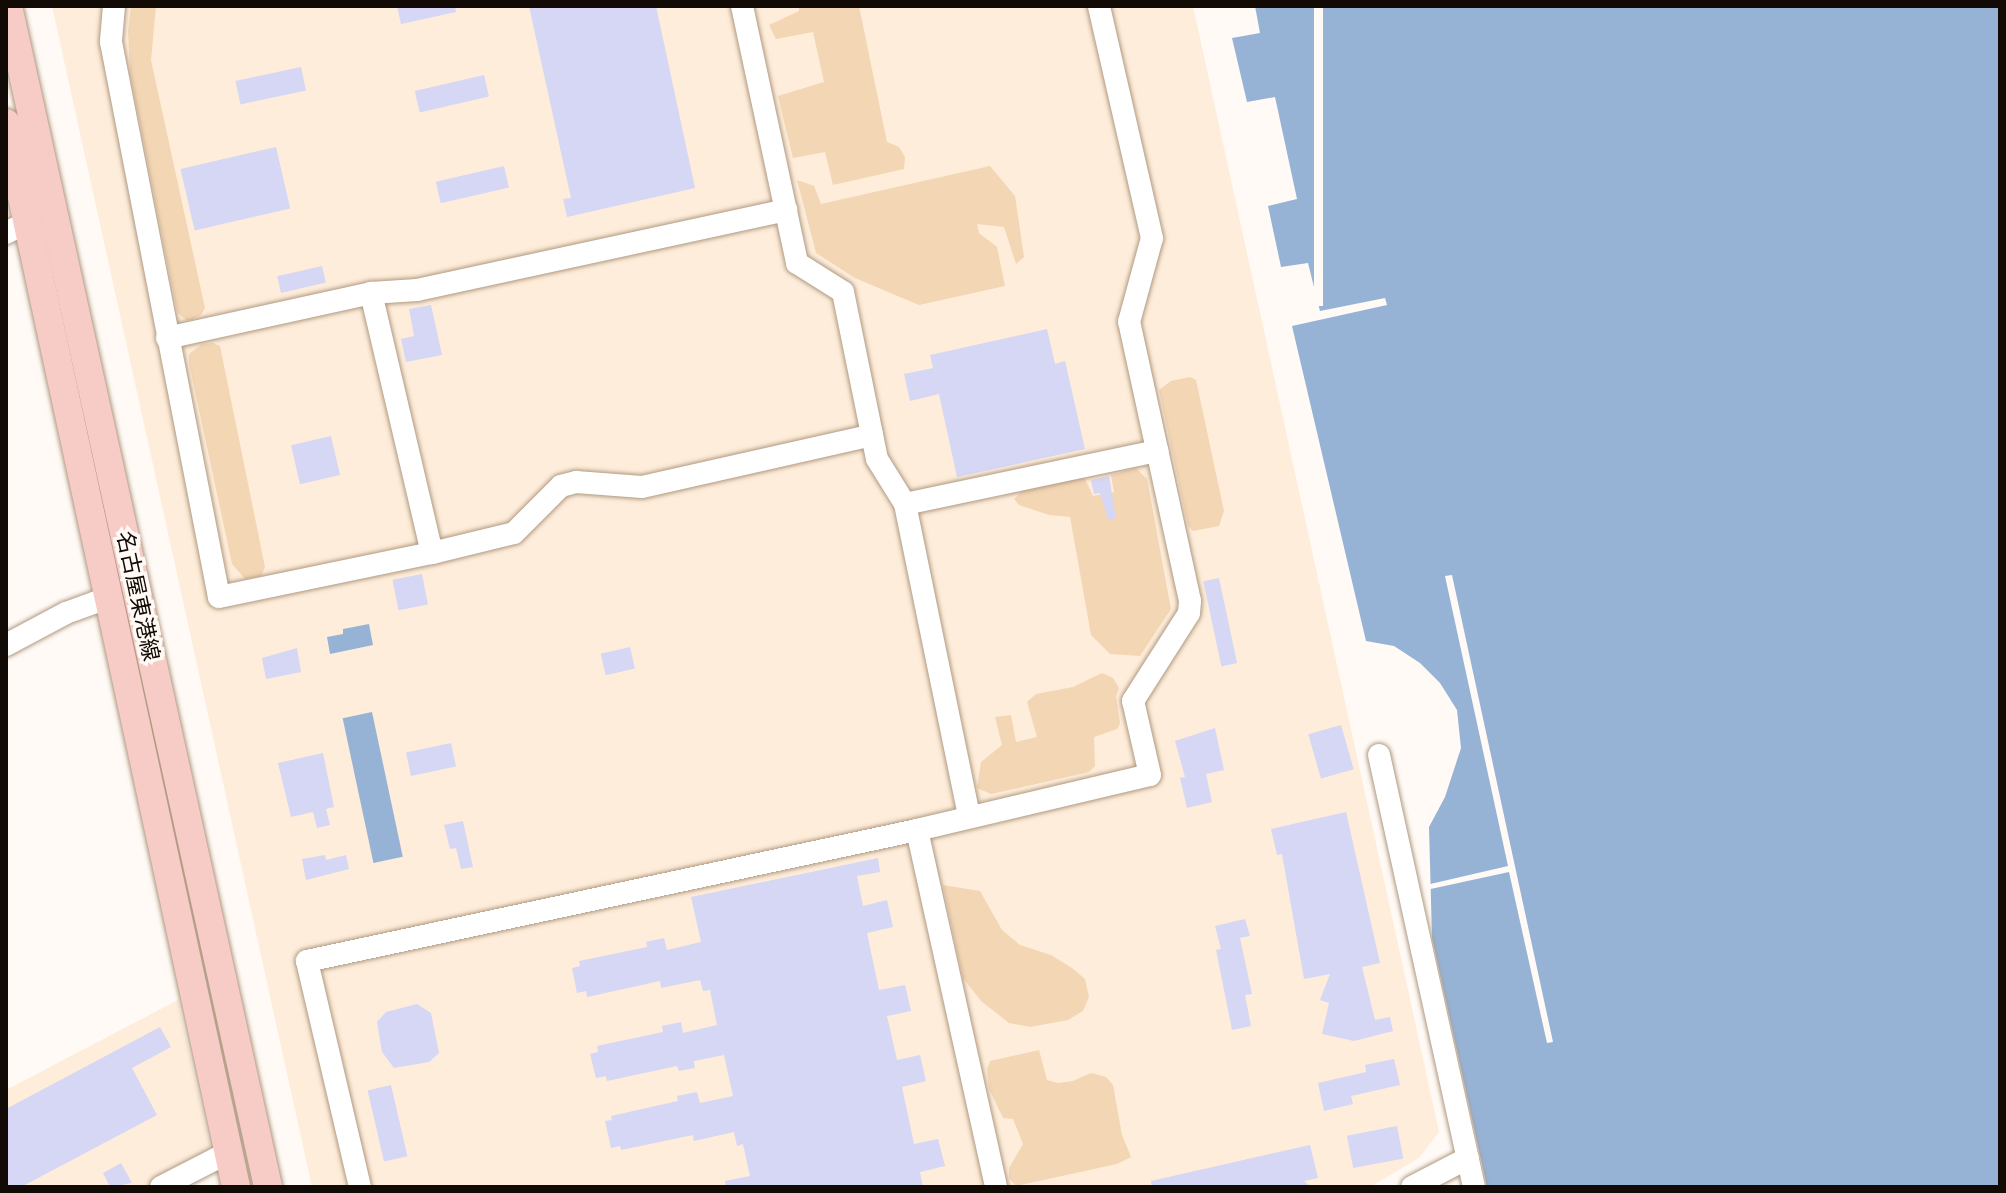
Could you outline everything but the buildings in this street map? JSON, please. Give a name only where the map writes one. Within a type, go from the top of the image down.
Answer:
[{"type":"main road","name":"名古屋東港線","points":[[8,6],[268,1187]]},
{"type":"main road","name":"名古屋東港線","points":[[6,123],[17,227],[110,597],[236,1187]]},
{"type":"street","points":[[114,6],[111,42],[219,597],[514,533],[561,486],[576,482],[642,487],[872,435]]},
{"type":"street","points":[[742,6],[797,263],[843,292],[877,459],[905,504],[969,816]]},
{"type":"street","points":[[360,1187],[307,961],[917,830],[1150,775],[1133,701],[1189,613],[1190,601],[1129,322],[1152,238],[1099,6]]},
{"type":"street","points":[[167,338],[371,293],[417,290],[786,210]]},
{"type":"street","points":[[371,293],[432,553]]},
{"type":"street","points":[[905,504],[1157,451]]},
{"type":"street","points":[[6,645],[66,613],[110,597]]},
{"type":"street","points":[[1379,755],[1474,1187]]},
{"type":"street","points":[[917,830],[996,1187]]},
{"type":"street","points":[[161,1187],[229,1152]]},
{"type":"street","points":[[1412,1187],[1468,1158]]},
{"type":"shaded area","points":[[52,6],[1193,6],[1439,1132],[1419,1158],[1370,1187],[312,1187]]},
{"type":"shaded area","points":[[131,6],[156,6],[151,60],[205,308],[201,315],[192,320],[186,320],[178,313],[130,73],[128,31]]},
{"type":"shaded area","points":[[799,6],[859,6],[887,142],[899,147],[905,157],[904,169],[833,185],[825,152],[793,158],[778,96],[824,82],[813,32],[776,39],[769,25],[799,11]]},
{"type":"shaded area","points":[[990,166],[1015,196],[1024,257],[1016,264],[1004,227],[977,224],[979,233],[997,247],[1005,286],[919,305],[855,278],[816,253],[797,180],[814,186],[821,204]]},
{"type":"shaded area","points":[[202,344],[220,346],[265,567],[261,576],[245,579],[232,564],[189,363],[189,354]]},
{"type":"shaded area","points":[[1190,377],[1196,380],[1224,511],[1219,526],[1193,531],[1188,526],[1159,390],[1171,381]]},
{"type":"shaded area","points":[[1136,468],[1147,479],[1171,609],[1140,656],[1110,654],[1091,635],[1070,517],[1049,515],[1019,505],[1014,499],[1022,491],[1084,477],[1093,496],[1114,492],[1111,475]]},
{"type":"shaded area","points":[[1102,673],[1113,678],[1119,688],[1116,696],[1120,723],[1117,729],[1094,737],[1095,766],[1089,772],[991,794],[977,788],[981,762],[1002,745],[995,717],[1011,715],[1016,742],[1037,737],[1027,702],[1036,694],[1073,687]]},
{"type":"shaded area","points":[[943,885],[980,891],[1002,930],[1020,945],[1051,955],[1085,979],[1089,997],[1083,1011],[1068,1020],[1030,1027],[1009,1023],[981,1001],[963,978]]},
{"type":"shaded area","points":[[178,1000],[210,1146],[205,1157],[146,1187],[6,1187],[6,1090]]},
{"type":"shaded area","points":[[1039,1050],[1047,1080],[1058,1083],[1073,1081],[1091,1073],[1106,1077],[1113,1085],[1122,1135],[1131,1157],[1117,1164],[1016,1186],[1009,1178],[1009,1168],[1023,1144],[1013,1119],[1003,1118],[989,1089],[987,1069],[990,1061]]},
{"type":"water","points":[[1255,6],[2000,6],[2000,1187],[1487,1187],[1432,938],[1429,827],[1445,797],[1461,748],[1457,710],[1440,683],[1420,663],[1394,646],[1366,641],[1292,326],[1387,305],[1385,298],[1320,311],[1308,263],[1281,267],[1268,206],[1297,199],[1275,97],[1247,102],[1232,38],[1260,33]]},
{"type":"water","points":[[369,624],[373,645],[330,654],[327,637],[343,634],[343,629]]},
{"type":"water","points":[[372,712],[403,857],[373,863],[343,718]]},
{"type":"pier","points":[[1314,6],[1323,6],[1323,306],[1314,306]]},
{"type":"pier","points":[[1452,575],[1553,1042],[1547,1043],[1509,872],[1426,890],[1426,885],[1508,866],[1445,576]]}]
